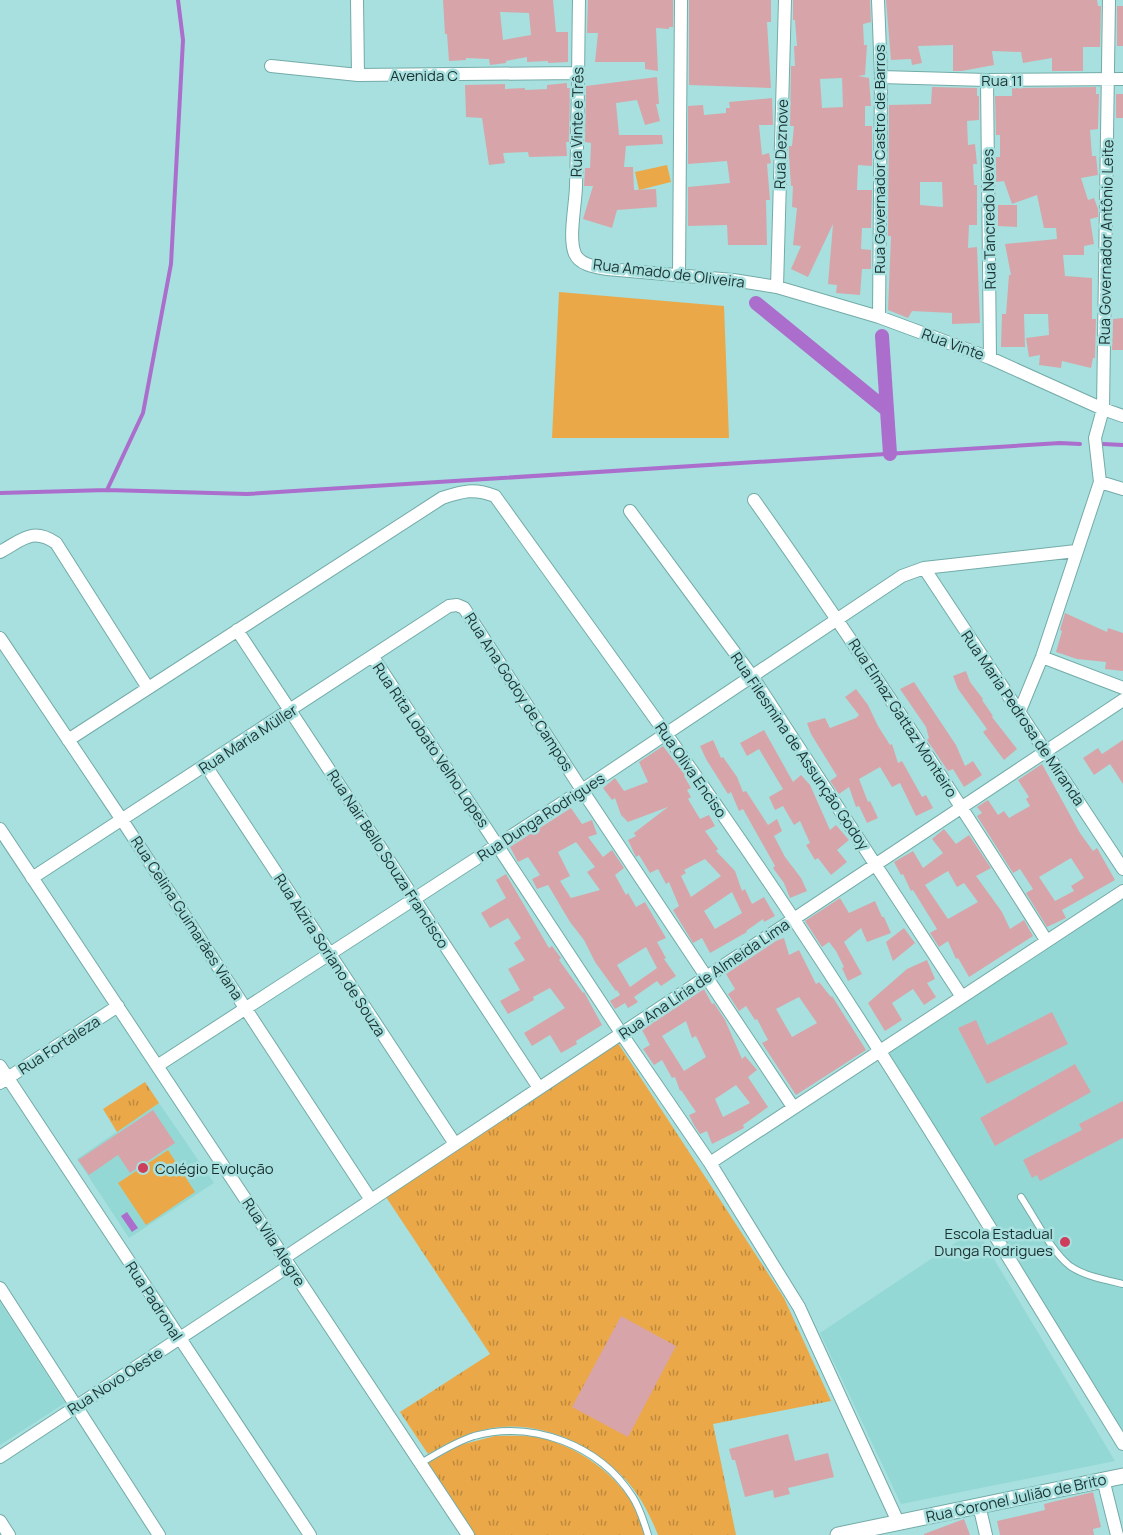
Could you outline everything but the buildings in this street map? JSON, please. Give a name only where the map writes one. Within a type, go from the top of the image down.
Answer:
[{"type":"street","points":[[357,0],[358,75]]},
{"type":"street","name":"Rua Vinte e Três","points":[[573,244],[579,0]]},
{"type":"street","points":[[679,275],[681,0]]},
{"type":"street","name":"Rua Deznove","points":[[777,287],[785,0]]},
{"type":"street","name":"Rua Governador Castro de Barros","points":[[878,0],[879,317]]},
{"type":"street","name":"Rua Governador Antônio Leite","points":[[1100,482],[1095,438],[1103,409],[1109,0]]},
{"type":"street","name":"Avenida C","points":[[271,66],[358,75],[578,74]]},
{"type":"street","name":"Rua 11","points":[[880,77],[987,80],[1123,79]]},
{"type":"street","name":"Rua Tancredo Neves","points":[[987,80],[990,358]]},
{"type":"street","name":"Rua Amado de Oliveira","points":[[573,244],[579,260],[588,265],[607,269],[733,280],[777,287]]},
{"type":"street","name":"Rua Vinte","points":[[777,287],[879,317],[990,358],[1123,416]]},
{"type":"street","points":[[1019,713],[1042,657],[1100,482],[1123,489]]},
{"type":"street","name":"Rua Oliva Enciso","points":[[237,630],[442,498],[460,492],[480,490],[495,496],[666,734],[794,919],[880,1050],[1123,1444]]},
{"type":"street","name":"Rua Elmaz Gattaz Monteiro","points":[[754,500],[838,619],[962,807],[1046,940]]},
{"type":"street","name":"Rua Filesmina de Assunção Godoy","points":[[630,511],[752,676],[962,997]]},
{"type":"street","points":[[0,552],[30,535],[44,535],[56,543],[148,688]]},
{"type":"street","name":"Rua Dunga Rodrigues","points":[[157,1066],[582,790],[902,576],[924,568],[1076,551]]},
{"type":"street","name":"Rua Maria Pedrosa de Miranda","points":[[924,568],[1123,868]]},
{"type":"street","name":"Rua Maria Müller","points":[[33,878],[449,606],[457,605],[464,608]]},
{"type":"street","name":"Rua Ana Godoy de Campos","points":[[464,608],[793,1107]]},
{"type":"street","points":[[68,740],[237,630]]},
{"type":"street","name":"Rua Nair Bello Souza Francisco","points":[[237,630],[539,1088]]},
{"type":"street","name":"Rua Celina Guimarães Viana","points":[[0,638],[371,1200]]},
{"type":"street","name":"Rua Rita Lobato Velho Lopes","points":[[373,657],[621,1033],[710,1163],[799,1307],[897,1522]]},
{"type":"street","points":[[1042,657],[1123,688]]},
{"type":"street","name":"Rua Ana Líria de Almeida Lima","points":[[287,1262],[371,1200],[1123,700]]},
{"type":"street","name":"Rua Alzira Soriano de Souza","points":[[206,766],[455,1144]]},
{"type":"street","name":"Rua Vila Alegre","points":[[0,829],[468,1535]]},
{"type":"street","points":[[710,1163],[1123,891]]},
{"type":"street","name":"Rua Fortaleza","points":[[4,1081],[118,1006]]},
{"type":"street","name":"Rua Padronal","points":[[0,1066],[4,1081],[310,1535]]},
{"type":"street","name":"Rua Novo Oeste","points":[[0,1457],[179,1339],[287,1262]]},
{"type":"street","points":[[0,1288],[159,1535]]},
{"type":"street","name":"Rua Coronel Julião de Brito","points":[[848,1534],[1123,1476]]},
{"type":"street","points":[[1103,1479],[1117,1535]]},
{"type":"street","points":[[979,1505],[986,1535]]},
{"type":"street","points":[[0,1521],[9,1535]]},
{"type":"lane","points":[[1021,1197],[1056,1250],[1070,1266],[1086,1274],[1123,1284]]},
{"type":"lane","points":[[421,1463],[452,1445],[484,1434],[519,1432],[555,1438],[588,1454],[616,1477],[633,1497],[648,1535]]},
{"type":"shaded area","name":"Escola Estadual Dunga Rodrigues","points":[[1123,899],[1123,1431],[889,1053]]},
{"type":"shaded area","name":"Colégio Evolução","points":[[159,1103],[214,1183],[129,1238],[77,1159]]},
{"type":"shaded area","points":[[127,1212],[138,1228],[132,1232],[121,1216]]},
{"type":"shaded area","name":"Escola Estadual Dunga Rodrigues","points":[[976,1229],[1115,1461],[901,1504],[820,1333]]},
{"type":"shaded area","points":[[0,1302],[65,1403],[0,1445]]},
{"type":"green space","points":[[667,165],[671,182],[639,190],[635,172]]},
{"type":"green space","points":[[559,292],[724,306],[729,438],[552,438]]},
{"type":"green space","points":[[618,1043],[784,1298],[831,1401],[713,1424],[736,1535],[658,1535],[644,1506],[625,1479],[598,1456],[565,1438],[529,1428],[510,1426],[492,1428],[467,1435],[428,1454],[400,1412],[490,1354],[386,1197]]},
{"type":"green space","points":[[145,1082],[159,1103],[117,1132],[103,1109]]},
{"type":"green space","points":[[168,1150],[195,1192],[146,1225],[118,1183]]},
{"type":"green space","points":[[495,1436],[541,1438],[567,1447],[592,1461],[614,1479],[631,1501],[645,1535],[473,1535],[424,1465],[460,1445]]},
{"type":"waterway","points":[[107,490],[143,413],[171,264],[183,40],[178,0]]},
{"type":"waterway","points":[[756,303],[887,410],[890,454]]},
{"type":"waterway","points":[[882,336],[887,410]]},
{"type":"waterway","points":[[0,493],[107,490],[247,494],[1060,443],[1080,444]]},
{"type":"waterway","points":[[1103,444],[1123,445]]},
{"type":"place","name":"Colégio Evolução","points":[[143,1168]]},
{"type":"place","name":"Escola Estadual Dunga Rodrigues","points":[[1065,1242]]}]
